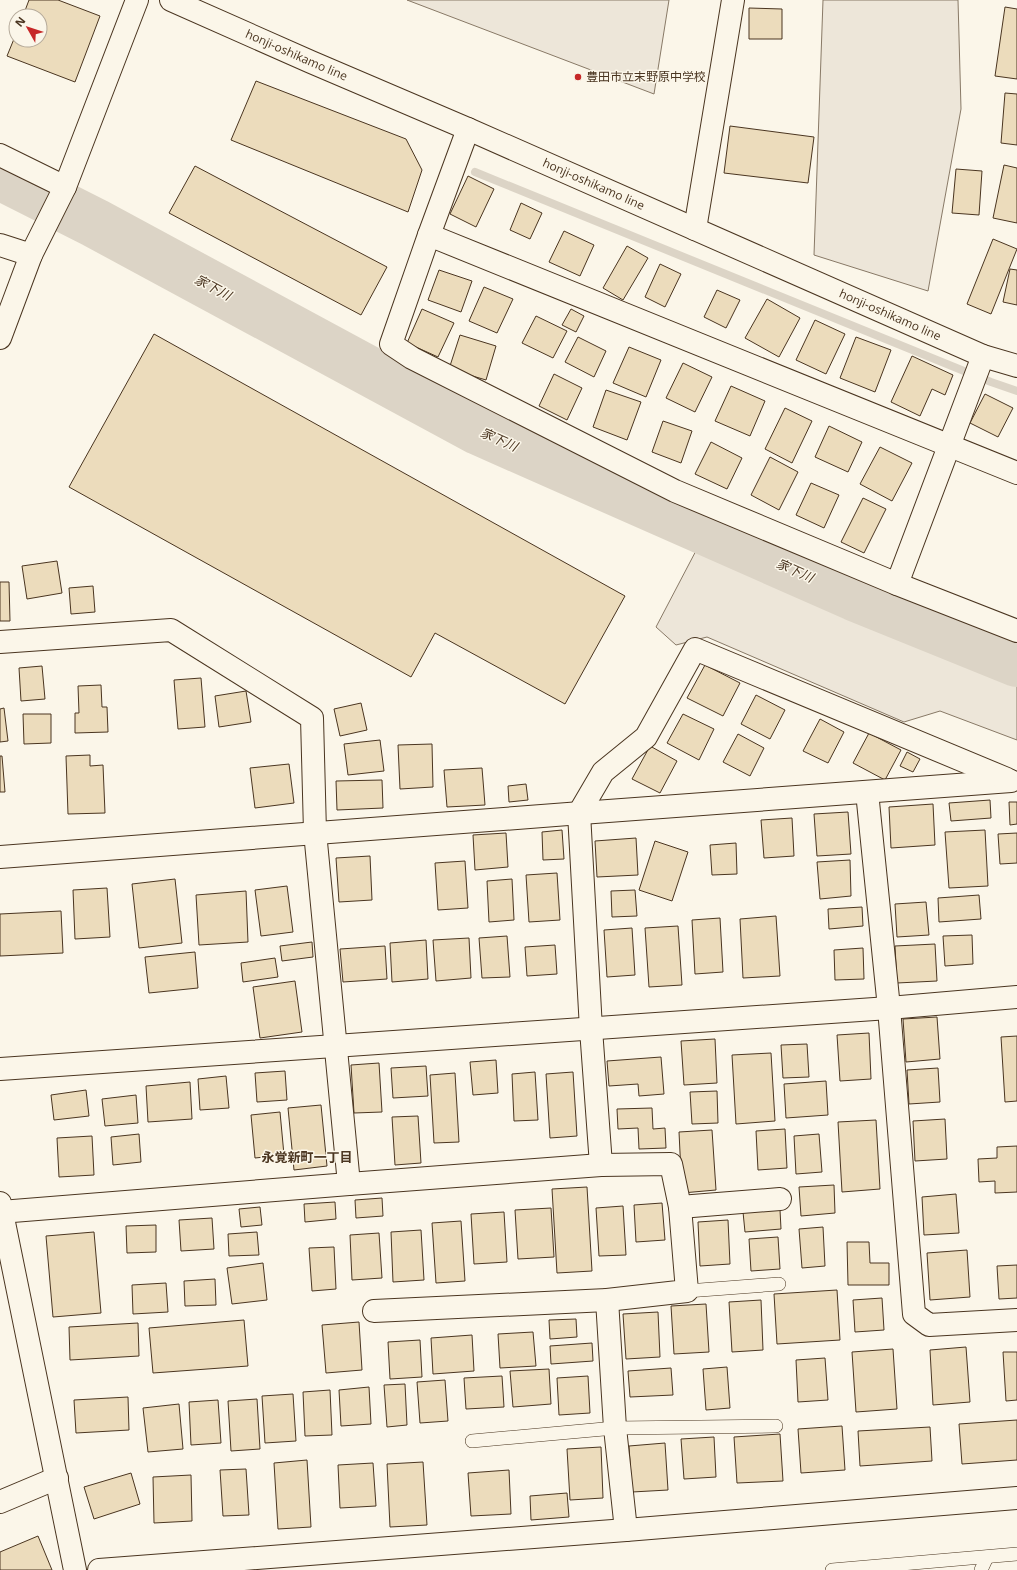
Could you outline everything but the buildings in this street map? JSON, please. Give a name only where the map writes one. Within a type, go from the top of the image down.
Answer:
[{"type":"street","points":[[0,338],[31,255],[65,186],[137,0]]},
{"type":"street","name":"honji-oshikamo line","points":[[171,0],[983,356],[1017,366]]},
{"type":"street","points":[[695,229],[733,0]]},
{"type":"street","points":[[468,129],[391,344],[412,358],[675,491],[897,584],[1017,631]]},
{"type":"street","points":[[0,154],[65,186]]},
{"type":"street","points":[[429,235],[1017,474]]},
{"type":"street","points":[[0,245],[31,255]]},
{"type":"street","points":[[897,584],[983,356]]},
{"type":"street","points":[[0,642],[171,630],[312,718],[315,832],[337,1047],[349,1184]]},
{"type":"street","points":[[601,1165],[591,1029],[579,813],[603,772],[646,737],[695,649],[1014,782]]},
{"type":"street","points":[[0,857],[315,832],[1014,782]]},
{"type":"street","points":[[867,792],[888,1008],[914,1314],[929,1325],[1017,1320]]},
{"type":"street","points":[[0,1069],[888,1008],[1017,997]]},
{"type":"street","points":[[75,1570],[1,1209],[601,1165],[671,1164],[680,1207],[687,1290],[607,1300],[374,1311]]},
{"type":"street","points":[[680,1207],[780,1199]]},
{"type":"street","points":[[607,1300],[615,1428],[626,1530]]},
{"type":"street","points":[[0,1502],[57,1478]]},
{"type":"street","points":[[99,1570],[626,1530],[1017,1498]]},
{"type":"lane","points":[[687,1290],[779,1284]]},
{"type":"lane","points":[[472,1441],[615,1428],[776,1426]]},
{"type":"lane","points":[[832,1570],[859,1569],[1017,1554]]},
{"type":"lane","points":[[981,1570],[987,1557]]},
{"type":"shaded area","points":[[407,0],[669,0],[654,94]]},
{"type":"shaded area","points":[[823,0],[958,0],[961,109],[928,291],[814,255]]},
{"type":"shaded area","points":[[699,545],[1017,675],[1017,740],[940,711],[904,722],[707,637],[676,645],[656,627]]},
{"type":"waterway","points":[[475,172],[991,382],[1017,391]]},
{"type":"waterway","name":"家下川","points":[[0,175],[95,223],[478,430],[854,596],[1017,662]]},
{"type":"place","name":"豊田市立末野原中学校","points":[[578,77]]},
{"type":"district","name":"永覚新町一丁目","points":[[307,1157]]}]
